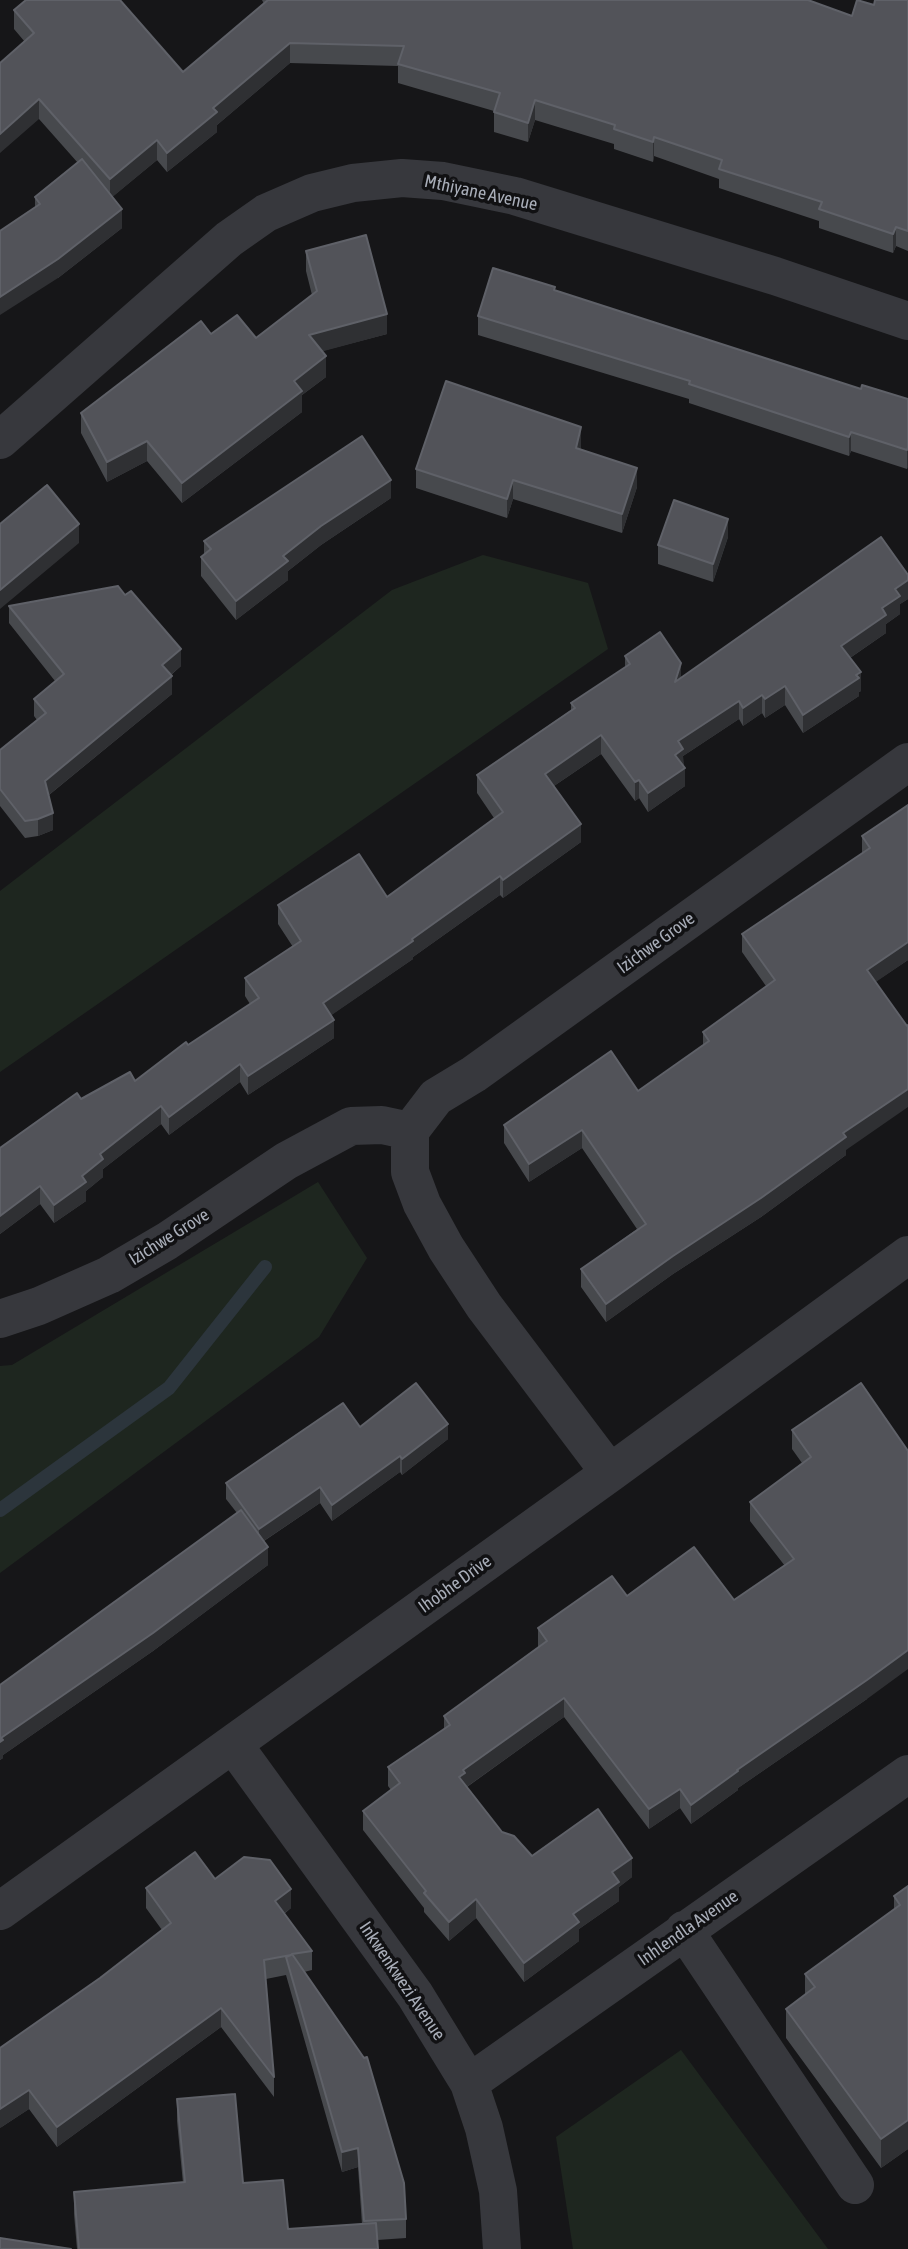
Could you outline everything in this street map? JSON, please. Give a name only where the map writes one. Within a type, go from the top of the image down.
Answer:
[{"type":"street","name":"Mthiyane Avenue","points":[[0,440],[229,239],[266,213],[312,193],[353,183],[402,178],[443,181],[515,196],[775,275],[908,321]]},
{"type":"street","name":"Izichwe Grove","points":[[0,1319],[39,1306],[108,1275],[167,1241],[286,1161],[351,1126],[382,1125],[410,1130],[436,1097],[474,1074],[908,762]]},
{"type":"street","points":[[410,1130],[410,1172],[422,1204],[446,1248],[500,1328],[610,1473]]},
{"type":"street","name":"Ihobhe Drive","points":[[0,1911],[610,1473],[908,1255]]},
{"type":"street","name":"Inkwenkwezi Avenue","points":[[233,1744],[415,1995],[468,2083],[484,2127],[498,2191],[502,2249]]},
{"type":"street","name":"Inhlendla Avenue","points":[[468,2083],[908,1774]]},
{"type":"street","points":[[684,1930],[855,2185]]},
{"type":"shaded area","points":[[483,555],[588,583],[608,649],[0,1072],[0,891],[392,590]]},
{"type":"shaded area","points":[[318,1182],[367,1258],[319,1337],[0,1573],[0,1366],[12,1365]]},
{"type":"shaded area","points":[[681,2050],[828,2249],[573,2249],[556,2137]]},
{"type":"building","points":[[26,0],[120,0],[183,72],[268,0],[808,0],[852,16],[857,0],[874,5],[875,0],[908,0],[908,231],[896,227],[893,234],[819,209],[822,202],[719,169],[722,160],[654,137],[653,142],[614,129],[615,125],[535,100],[528,123],[494,112],[500,93],[398,64],[404,46],[290,43],[213,108],[217,112],[167,153],[157,140],[110,179],[39,99],[0,134],[0,63],[34,33],[14,10]]},
{"type":"building","points":[[82,159],[122,209],[58,259],[0,297],[0,231],[40,204],[35,197]]},
{"type":"building","points":[[366,235],[387,314],[309,335],[326,356],[294,381],[302,391],[182,483],[147,441],[107,462],[81,413],[201,321],[211,334],[237,315],[256,338],[317,291],[306,251]]},
{"type":"building","points":[[493,268],[861,389],[862,385],[908,399],[907,450],[851,432],[849,437],[689,384],[690,381],[478,316]]},
{"type":"building","points":[[446,381],[581,427],[576,448],[637,468],[622,514],[513,480],[507,499],[416,469]]},
{"type":"building","points":[[362,436],[391,480],[321,526],[283,556],[288,561],[236,601],[201,557],[211,549],[204,541]]},
{"type":"building","points":[[47,485],[79,524],[0,590],[0,524]]},
{"type":"building","points":[[674,500],[728,519],[713,564],[658,545]]},
{"type":"building","points":[[881,537],[908,575],[908,580],[895,589],[900,596],[882,608],[886,615],[841,646],[861,672],[856,675],[859,678],[803,715],[785,686],[765,699],[762,695],[743,708],[739,701],[678,741],[683,749],[675,755],[685,768],[648,793],[639,780],[635,782],[601,735],[545,774],[581,824],[503,880],[500,876],[323,1003],[334,1020],[248,1076],[240,1064],[169,1117],[161,1106],[100,1154],[103,1159],[82,1176],[86,1182],[54,1205],[40,1186],[0,1216],[0,1148],[77,1093],[81,1099],[130,1072],[135,1081],[186,1042],[188,1045],[259,998],[245,978],[301,941],[278,905],[359,854],[387,897],[503,812],[477,775],[575,708],[571,703],[630,664],[625,656],[660,632],[681,663],[675,682]]},
{"type":"building","points":[[118,586],[125,595],[131,591],[181,649],[162,665],[172,676],[45,781],[53,813],[25,821],[0,789],[0,750],[46,713],[34,699],[64,674],[9,606]]},
{"type":"building","points":[[908,805],[908,942],[867,970],[908,1025],[908,1089],[843,1133],[846,1137],[761,1198],[606,1304],[581,1269],[646,1224],[582,1130],[529,1164],[504,1125],[611,1051],[638,1091],[709,1041],[703,1032],[775,980],[742,934],[870,848],[862,836]]},
{"type":"building","points":[[416,1383],[448,1424],[402,1459],[400,1456],[332,1505],[320,1487],[259,1529],[226,1483],[343,1403],[360,1427]]},
{"type":"building","points":[[861,1383],[908,1451],[908,1650],[691,1805],[680,1789],[649,1809],[564,1698],[463,1770],[465,1773],[459,1777],[502,1832],[514,1836],[532,1856],[598,1809],[632,1858],[612,1872],[619,1882],[573,1914],[579,1922],[524,1963],[476,1899],[449,1922],[363,1811],[400,1783],[388,1767],[450,1725],[444,1716],[547,1641],[538,1628],[612,1576],[627,1596],[694,1547],[734,1600],[794,1559],[750,1502],[811,1457],[792,1430]]},
{"type":"building","points":[[241,1510],[268,1547],[153,1633],[1,1738],[3,1740],[0,1742],[0,1685]]},
{"type":"building","points":[[195,1852],[215,1879],[244,1857],[270,1860],[291,1889],[275,1901],[312,1951],[292,1954],[364,2058],[367,2057],[404,2183],[406,2219],[364,2221],[358,2148],[342,2152],[286,1957],[291,1955],[264,1960],[274,2077],[221,2008],[57,2127],[29,2090],[0,2109],[0,2048],[100,1978],[171,1923],[146,1888]]},
{"type":"building","points":[[908,1886],[908,2120],[881,2139],[786,2009],[815,1987],[805,1974],[900,1905],[894,1896]]},
{"type":"building","points":[[235,2094],[243,2183],[283,2180],[288,2229],[376,2223],[378,2249],[79,2249],[74,2192],[185,2182],[177,2099]]},
{"type":"building","points":[[0,2238],[71,2249],[0,2249]]},
{"type":"waterway","points":[[0,1510],[169,1388],[265,1267]]}]
